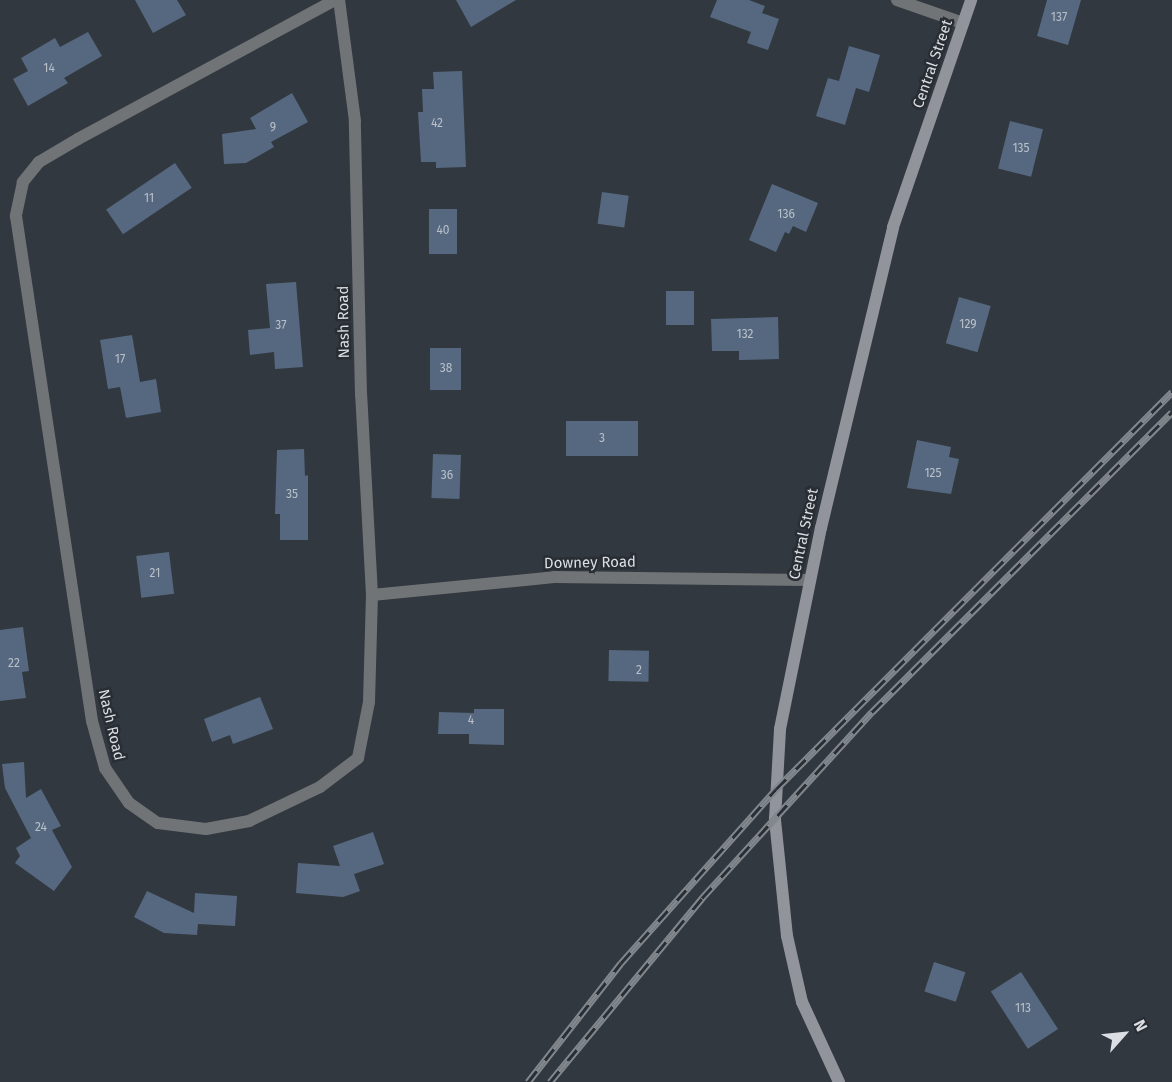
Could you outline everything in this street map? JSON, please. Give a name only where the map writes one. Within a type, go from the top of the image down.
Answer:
[{"type":"street","name":"Nash Road","points":[[337,0],[355,121],[360,395],[372,595],[369,702],[358,758],[320,787],[249,821],[206,829],[158,823],[129,803],[105,768],[92,721],[16,216],[23,182],[39,162],[337,0]]},
{"type":"street","points":[[897,0],[963,23]]},
{"type":"street","name":"Central Street","points":[[839,1082],[800,991],[787,936],[775,819],[780,729],[809,580],[893,227],[970,0]]},
{"type":"street","name":"Downey Road","points":[[372,595],[554,577],[809,580]]},
{"type":"building","points":[[135,0],[177,0],[186,15],[153,33]]},
{"type":"building","points":[[456,0],[516,0],[471,27]]},
{"type":"building","points":[[717,0],[749,0],[765,6],[762,13],[779,19],[768,50],[747,43],[751,32],[710,17]]},
{"type":"building","points":[[1047,0],[1081,0],[1068,45],[1037,36]]},
{"type":"building","points":[[88,32],[102,56],[64,78],[68,83],[28,106],[13,79],[28,71],[21,58],[55,38],[60,47]]},
{"type":"building","points":[[849,46],[880,55],[869,92],[856,88],[845,125],[816,116],[828,78],[839,81]]},
{"type":"building","points":[[462,71],[466,167],[436,168],[436,162],[421,162],[418,112],[423,112],[422,89],[434,89],[433,72]]},
{"type":"building","points":[[292,93],[308,122],[271,142],[274,147],[246,163],[224,164],[222,134],[256,129],[250,118]]},
{"type":"building","points":[[1010,121],[1043,129],[1031,177],[998,169]]},
{"type":"building","points":[[175,163],[192,188],[123,234],[106,209]]},
{"type":"building","points":[[772,184],[818,203],[806,232],[793,226],[789,234],[785,232],[776,252],[749,240]]},
{"type":"building","points":[[602,192],[629,196],[624,227],[598,224]]},
{"type":"building","points":[[429,209],[457,209],[457,254],[429,254]]},
{"type":"building","points":[[296,282],[303,367],[275,369],[274,352],[250,355],[248,330],[270,328],[266,284]]},
{"type":"building","points":[[666,291],[694,291],[694,325],[666,325]]},
{"type":"building","points":[[959,297],[991,306],[977,352],[946,343]]},
{"type":"building","points":[[778,317],[779,359],[739,360],[739,351],[712,351],[711,319]]},
{"type":"building","points":[[132,335],[140,382],[156,379],[161,412],[126,418],[120,387],[108,389],[100,340]]},
{"type":"building","points":[[430,348],[461,348],[461,390],[430,390]]},
{"type":"building","points":[[566,421],[638,421],[638,456],[566,456]]},
{"type":"building","points":[[917,440],[951,447],[949,457],[959,459],[951,494],[907,488]]},
{"type":"building","points":[[304,449],[305,476],[308,475],[308,540],[280,540],[280,514],[275,514],[277,450]]},
{"type":"building","points":[[433,454],[461,455],[459,499],[431,498]]},
{"type":"building","points":[[169,552],[174,594],[141,598],[136,556]]},
{"type":"building","points":[[23,627],[29,671],[22,672],[26,698],[0,701],[0,630]]},
{"type":"building","points":[[609,650],[649,651],[648,682],[608,681]]},
{"type":"building","points":[[260,697],[273,729],[233,744],[230,735],[212,742],[204,719]]},
{"type":"building","points":[[474,709],[504,709],[504,745],[469,744],[469,734],[438,734],[439,712],[474,713]]},
{"type":"building","points":[[24,762],[26,798],[41,789],[61,826],[52,830],[72,867],[54,891],[15,863],[20,856],[16,848],[31,838],[5,788],[2,764]]},
{"type":"building","points":[[373,832],[384,864],[354,874],[360,891],[343,897],[296,893],[298,863],[340,866],[333,846]]},
{"type":"building","points":[[147,891],[194,913],[195,893],[237,896],[235,926],[198,924],[197,935],[164,933],[134,917]]},
{"type":"building","points":[[934,962],[965,972],[956,1002],[924,991]]},
{"type":"building","points":[[1021,972],[1058,1029],[1028,1049],[991,992]]},
{"type":"railway","points":[[528,1082],[621,963],[776,789],[1172,392]]},
{"type":"railway","points":[[550,1082],[702,898],[872,712],[1172,412]]}]
